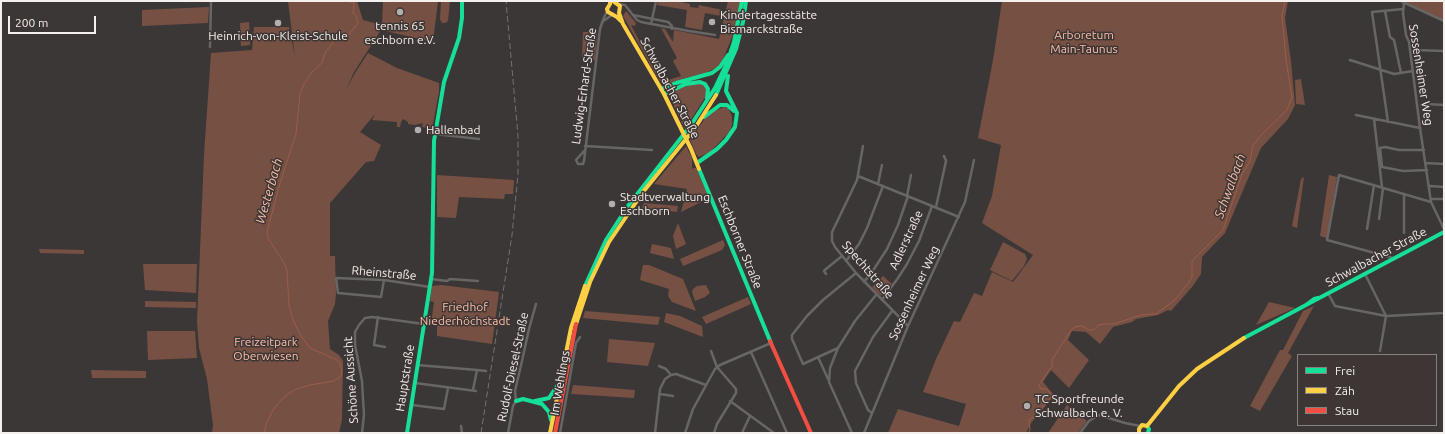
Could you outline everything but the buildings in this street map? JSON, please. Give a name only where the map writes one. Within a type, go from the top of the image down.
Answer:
[{"type":"main road","name":"Hauptstraße","points":[[407,433],[431,279],[433,234],[433,152],[435,134],[444,82],[459,38],[462,18],[462,1]]},
{"type":"main road","points":[[550,433],[571,328],[578,305],[597,256],[628,206],[676,146],[702,110],[719,80],[731,50],[738,26],[742,1]]},
{"type":"main road","points":[[554,433],[577,321],[590,282],[609,242],[631,209],[695,128],[718,93],[730,65],[741,32],[746,1]]},
{"type":"main road","points":[[607,11],[607,8],[613,2]]},
{"type":"main road","name":"Schwalbacher Straße","points":[[613,2],[620,11],[624,24],[664,94],[697,163]]},
{"type":"main road","name":"Schwalbacher Straße","points":[[607,11],[624,24]]},
{"type":"main road","points":[[613,16],[620,11]]},
{"type":"main road","points":[[661,89],[676,83],[712,73],[720,67],[731,50]]},
{"type":"main road","points":[[697,163],[714,152],[726,140],[735,127],[736,109],[726,91],[730,65]]},
{"type":"main road","points":[[664,94],[686,84],[702,82],[707,86],[709,91],[702,110]]},
{"type":"main road","points":[[695,128],[713,109],[720,105],[727,105],[732,109],[735,114],[736,121]]},
{"type":"main road","name":"Eschborner Straße","points":[[697,163],[771,343],[811,433]]},
{"type":"main road","name":"Schwalbacher Straße","points":[[1147,426],[1179,386],[1198,369],[1241,340],[1444,232]]},
{"type":"main road","points":[[534,401],[549,398],[554,392],[560,379]]},
{"type":"main road","points":[[516,401],[520,399],[542,404],[550,414],[551,425]]},
{"type":"main road","points":[[1139,428],[1147,426],[1149,430],[1148,433]]},
{"type":"street","points":[[210,47],[211,1]]},
{"type":"street","points":[[651,24],[656,1]]},
{"type":"street","points":[[1403,1],[1444,22]]},
{"type":"street","name":"Sossenheimer Weg","points":[[1403,1],[1406,35],[1409,42],[1431,200],[1444,229]]},
{"type":"street","points":[[613,2],[624,4],[639,22],[715,35]]},
{"type":"street","points":[[620,11],[625,8],[629,9]]},
{"type":"street","points":[[1388,122],[1382,70],[1372,12],[1403,9]]},
{"type":"street","name":"Ludwig-Erhard-Straße","points":[[584,151],[576,160],[578,164],[581,165],[584,163],[584,151],[602,22],[607,11]]},
{"type":"street","points":[[1385,11],[1390,37],[1394,40],[1401,73]]},
{"type":"street","points":[[633,15],[652,20],[669,22],[672,28]]},
{"type":"street","name":"Ludwig-Erhard-Straße","points":[[602,22],[607,17],[613,16]]},
{"type":"street","points":[[1415,50],[1444,51]]},
{"type":"street","points":[[1350,60],[1394,74],[1413,71]]},
{"type":"street","points":[[1422,105],[1427,104],[1444,106]]},
{"type":"street","points":[[1356,115],[1420,128]]},
{"type":"street","points":[[1374,119],[1383,187],[1379,219]]},
{"type":"street","points":[[435,134],[479,139]]},
{"type":"street","points":[[585,146],[652,150]]},
{"type":"street","name":"Spechtstraße","points":[[863,146],[856,184],[832,232],[834,244],[864,282],[908,326]]},
{"type":"street","points":[[1424,150],[1399,150],[1385,147],[1380,148],[1382,167],[1403,170],[1427,170]]},
{"type":"street","points":[[936,207],[946,162],[944,156]]},
{"type":"street","name":"Sossenheimer Weg","points":[[864,433],[908,326],[958,217],[964,202],[974,160]]},
{"type":"street","points":[[1426,162],[1444,164]]},
{"type":"street","points":[[878,184],[882,165]]},
{"type":"street","points":[[864,282],[874,270],[887,249],[898,225],[907,196],[911,175]]},
{"type":"street","points":[[1394,258],[1327,240],[1339,175],[1404,194],[1431,200],[1444,199]]},
{"type":"street","points":[[858,176],[958,217]]},
{"type":"street","points":[[1367,229],[1374,185]]},
{"type":"street","points":[[846,260],[859,244],[867,228],[883,186]]},
{"type":"street","points":[[1430,186],[1444,187]]},
{"type":"street","points":[[1404,194],[1404,233]]},
{"type":"street","name":"Adlerstraße","points":[[882,300],[907,264],[919,241],[932,206]]},
{"type":"street","points":[[826,274],[824,271],[842,256]]},
{"type":"street","points":[[838,348],[803,364],[792,339],[792,335],[807,316],[823,300],[856,273]]},
{"type":"street","points":[[1365,274],[1386,316],[1380,350]]},
{"type":"street","name":"Rheinstraße","points":[[384,280],[381,297],[338,293],[336,278],[384,280],[430,287]]},
{"type":"street","points":[[431,279],[447,281],[450,279],[478,281]]},
{"type":"street","points":[[1328,293],[1335,306],[1386,316],[1444,313]]},
{"type":"street","points":[[829,382],[830,368],[838,348],[855,321],[876,294]]},
{"type":"street","name":"Rudolf-Diesel-Straße","points":[[508,433],[513,406],[516,401],[515,392],[536,304]]},
{"type":"street","points":[[872,413],[868,410],[856,383],[855,371],[873,337],[892,310]]},
{"type":"street","name":"Schöne Aussicht","points":[[362,433],[364,414],[362,381],[355,345],[355,332],[359,324],[366,318],[372,316],[424,324]]},
{"type":"street","points":[[378,317],[374,345],[385,347]]},
{"type":"street","name":"Im Wehlings","points":[[560,433],[576,342],[580,337]]},
{"type":"street","points":[[685,433],[693,409],[717,367],[771,343]]},
{"type":"street","points":[[711,351],[717,367],[736,389],[736,393],[717,424],[714,433]]},
{"type":"street","points":[[751,352],[787,433]]},
{"type":"street","points":[[818,357],[852,433]]},
{"type":"street","points":[[418,365],[486,370]]},
{"type":"street","points":[[659,366],[666,369],[671,375]]},
{"type":"street","points":[[415,384],[474,390],[477,370]]},
{"type":"street","points":[[654,433],[663,382],[671,375],[676,374],[706,385]]},
{"type":"street","points":[[412,405],[444,409],[448,388]]},
{"type":"street","points":[[660,394],[673,396]]},
{"type":"street","points":[[730,401],[774,433]]},
{"type":"street","points":[[1080,433],[1089,421],[1099,415],[1139,428]]},
{"type":"street","points":[[742,433],[750,416]]},
{"type":"street","points":[[461,426],[462,433]]},
{"type":"green space","name":"Freizeitpark Oberwiesen","points":[[288,1],[357,1],[363,20],[382,25],[383,1],[438,1],[433,42],[381,30],[354,72],[347,88],[368,53],[397,68],[439,83],[439,92],[431,134],[427,134],[428,128],[422,127],[423,123],[415,125],[408,124],[408,122],[403,119],[400,127],[397,127],[397,122],[372,120],[375,114],[360,132],[381,145],[374,161],[366,162],[330,203],[330,256],[335,256],[336,294],[335,304],[328,321],[330,349],[339,355],[343,361],[342,420],[339,433],[212,433],[213,425],[207,379],[199,348],[197,322],[204,155],[211,53],[252,50],[254,27],[289,27],[295,57]]},
{"type":"green space","points":[[441,1],[450,1],[448,21],[445,23],[442,23],[440,19]]},
{"type":"green space","points":[[658,1],[676,1],[690,4],[690,7],[698,8],[699,5],[723,10],[721,16],[705,13],[702,30],[685,27],[687,10],[657,5]]},
{"type":"green space","points":[[728,1],[741,1],[733,35],[718,67],[705,73],[667,84],[664,84],[659,80],[623,16],[626,11],[636,23],[635,26],[631,25],[654,68],[662,80],[665,81],[681,76],[673,61],[677,58],[661,28],[665,29],[673,42],[674,30],[719,39]]},
{"type":"green space","name":"Arboretum Main-Taunus","points":[[1002,1],[1288,1],[1285,18],[1295,105],[1288,119],[1261,148],[1225,233],[1202,257],[1201,274],[1192,287],[1171,311],[1168,310],[1158,315],[1136,319],[1132,322],[1113,327],[1100,344],[1086,332],[1072,331],[1068,340],[1089,360],[1069,388],[1051,370],[1043,382],[1053,394],[1053,397],[1031,423],[1026,433],[888,433],[898,409],[959,426],[966,404],[923,392],[936,359],[954,321],[960,322],[974,293],[982,296],[992,272],[1013,282],[1033,255],[982,223],[992,196],[1001,145],[978,138],[993,60]]},
{"type":"green space","points":[[1404,1],[1444,1],[1444,21]]},
{"type":"green space","points":[[209,7],[208,23],[142,26],[142,10]]},
{"type":"green space","points":[[249,22],[250,45],[241,46],[240,23]]},
{"type":"green space","points":[[583,32],[596,32],[597,34],[595,60],[582,58]]},
{"type":"green space","points":[[1301,79],[1305,105],[1296,104],[1295,80]]},
{"type":"green space","points":[[694,83],[701,83],[706,87],[706,96],[685,129],[669,96],[676,90]]},
{"type":"green space","points":[[724,107],[728,108],[732,116],[730,131],[708,153],[699,157],[696,154],[690,140],[706,117],[714,111]]},
{"type":"green space","points":[[686,146],[692,158],[692,169],[696,168],[709,198],[681,212],[687,189],[654,184]]},
{"type":"green space","points":[[437,175],[514,180],[513,194],[505,194],[504,199],[459,197],[456,218],[437,217]]},
{"type":"green space","points":[[1329,175],[1337,177],[1327,238],[1320,236]]},
{"type":"green space","points":[[1304,177],[1297,228],[1292,226],[1301,179]]},
{"type":"green space","points":[[644,203],[678,206],[677,212],[642,208]]},
{"type":"green space","points":[[678,223],[686,244],[676,249],[673,236]]},
{"type":"green space","points":[[723,240],[725,245],[722,250],[683,266],[680,259]]},
{"type":"green space","points":[[1003,242],[1025,254],[1027,259],[1024,266],[1012,281],[990,270]]},
{"type":"green space","points":[[652,244],[671,248],[674,259],[650,253]]},
{"type":"green space","points":[[39,249],[84,250],[84,254],[40,253]]},
{"type":"green space","points":[[143,264],[197,264],[196,293],[145,290]]},
{"type":"green space","points":[[643,265],[649,265],[683,279],[696,311],[672,302],[668,296],[669,289],[640,280]]},
{"type":"green space","points":[[883,276],[892,284],[881,296],[872,287]]},
{"type":"green space","name":"Friedhof Niederhöchstadt","points":[[441,285],[499,292],[492,344],[437,336],[437,325],[431,324],[434,302],[430,301],[432,286]]},
{"type":"green space","points":[[706,285],[710,293],[695,301],[692,292],[693,289],[697,286]]},
{"type":"green space","points":[[748,297],[751,304],[706,324],[702,317]]},
{"type":"green space","points":[[145,301],[196,302],[196,308],[145,307]]},
{"type":"green space","points":[[1269,302],[1295,308],[1256,325]]},
{"type":"green space","points":[[1314,306],[1288,353],[1292,356],[1260,411],[1250,406],[1280,350],[1283,350],[1303,311]]},
{"type":"green space","points":[[585,311],[660,317],[658,325],[583,318]]},
{"type":"green space","points":[[666,313],[680,316],[702,326],[703,337],[664,322]]},
{"type":"green space","points":[[147,331],[195,331],[197,358],[148,360]]},
{"type":"green space","points":[[609,339],[655,343],[648,366],[607,362]]},
{"type":"green space","points":[[91,370],[146,371],[146,378],[92,378]]},
{"type":"green space","points":[[573,385],[635,390],[634,398],[571,394]]},
{"type":"green space","points":[[1067,405],[1087,421],[1078,433],[1048,433]]},
{"type":"waterway","name":"Westerbach","points":[[264,433],[267,422],[273,410],[288,394],[296,389],[310,385],[334,381],[341,376],[342,370],[337,360],[310,348],[301,336],[294,322],[289,306],[287,271],[284,263],[268,238],[267,232],[280,183],[296,134],[300,94],[304,84],[312,72],[322,63],[325,53],[334,41],[348,36],[358,23],[356,16],[353,13],[354,1]]},
{"type":"waterway","name":"Schwalbach","points":[[1028,433],[1030,430],[1029,420],[1036,415],[1052,396],[1047,389],[1041,389],[1039,385],[1052,366],[1052,360],[1071,330],[1075,327],[1082,326],[1089,330],[1093,330],[1099,325],[1114,324],[1141,315],[1156,314],[1176,299],[1192,278],[1192,261],[1223,230],[1242,174],[1250,161],[1253,145],[1262,134],[1287,110],[1292,97],[1286,60],[1282,16],[1285,1]]},
{"type":"railway","points":[[481,433],[512,235],[518,175],[518,136],[506,1]]},
{"type":"traffic: fast","points":[[407,433],[432,273],[434,141],[444,82],[459,38],[462,18],[462,1]]},
{"type":"traffic: fast","points":[[585,286],[606,240],[628,206],[691,125],[715,88],[727,63],[734,42],[742,1]]},
{"type":"traffic: fast","points":[[716,95],[736,49],[743,22],[746,1]]},
{"type":"traffic: fast","points":[[661,89],[676,83],[712,73],[720,67],[728,55]]},
{"type":"traffic: fast","points":[[697,163],[717,149],[726,140],[735,127],[737,113],[726,91],[728,76]]},
{"type":"traffic: fast","points":[[664,94],[686,84],[700,82],[705,84],[708,89],[707,99]]},
{"type":"traffic: fast","points":[[704,117],[720,105],[727,105],[734,111]]},
{"type":"traffic: fast","points":[[699,169],[771,343]]},
{"type":"traffic: fast","points":[[1306,305],[1444,232]]},
{"type":"traffic: fast","points":[[1244,338],[1318,298]]},
{"type":"traffic: fast","points":[[535,401],[549,398],[557,386]]},
{"type":"traffic: fast","points":[[516,401],[523,399],[542,404],[549,412],[551,420]]},
{"type":"traffic: fast","points":[[1147,426],[1149,429],[1148,433]]},
{"type":"traffic: slow","points":[[610,1],[607,9],[608,12],[621,21]]},
{"type":"traffic: slow","points":[[613,1],[620,6],[619,13],[623,24],[664,94],[691,149],[699,169]]},
{"type":"traffic: slow","points":[[576,324],[590,282],[609,242],[643,192],[695,128],[716,95]]},
{"type":"traffic: slow","points":[[550,433],[571,328],[585,286]]},
{"type":"traffic: slow","points":[[1147,426],[1179,386],[1197,369],[1244,338]]},
{"type":"traffic: slow","points":[[1139,433],[1139,429],[1142,425],[1147,426]]},
{"type":"traffic: jam","points":[[555,433],[576,324]]},
{"type":"traffic: jam","points":[[770,341],[811,433]]},
{"type":"place","name":"tennis 65 eschborn e.V.","points":[[400,12]]},
{"type":"place","name":"Kindertagesstätte Bismarckstraße","points":[[712,22]]},
{"type":"place","name":"Heinrich-von-Kleist-Schule","points":[[278,23]]},
{"type":"place","name":"Hallenbad","points":[[418,130]]},
{"type":"place","name":"Stadtverwaltung Eschborn","points":[[612,204]]},
{"type":"place","name":"TC Sportfreunde Schwalbach e. V.","points":[[1027,406]]}]
